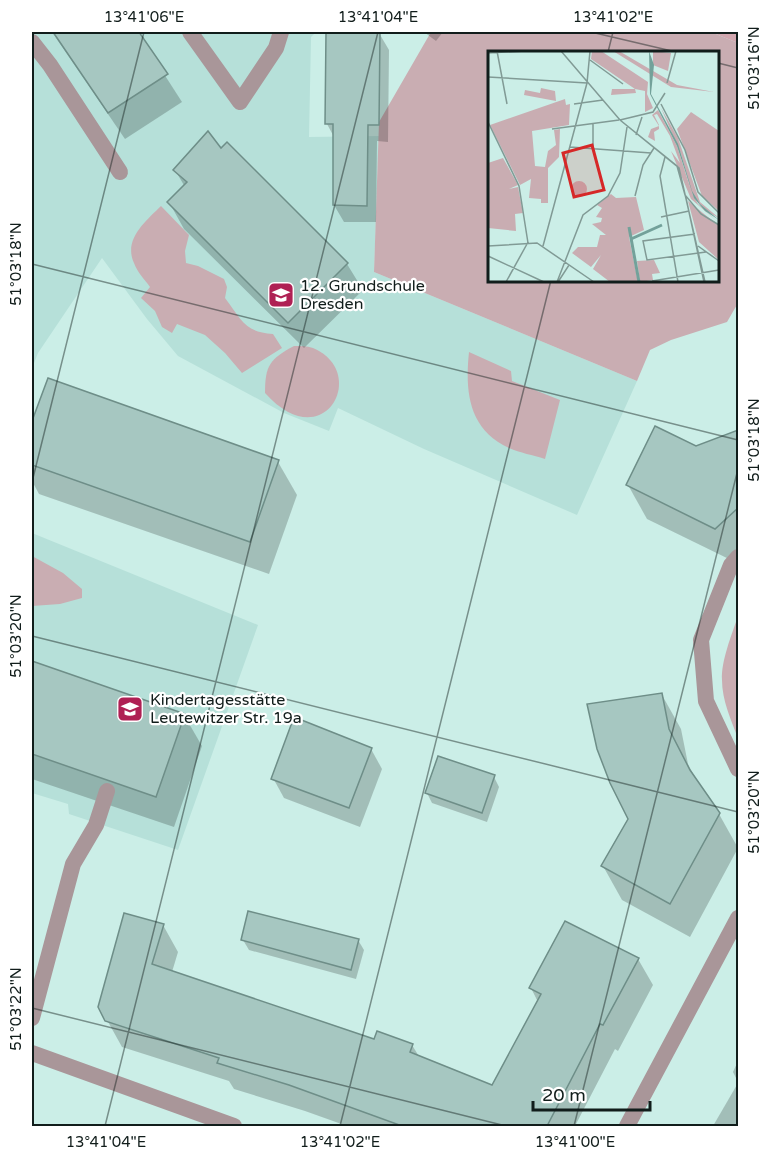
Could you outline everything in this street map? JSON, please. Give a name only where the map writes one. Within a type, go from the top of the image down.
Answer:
[{"type":"street","points":[[190,32],[240,102],[276,48],[281,32]]},
{"type":"street","points":[[32,42],[50,65],[120,172]]},
{"type":"street","points":[[738,557],[731,565],[701,640],[706,701],[738,769]]},
{"type":"street","points":[[32,1018],[73,864],[96,825],[107,790]]},
{"type":"street","points":[[627,1126],[738,918]]},
{"type":"street","points":[[32,1053],[234,1126]]},
{"type":"shaded area","name":"12. Grundschule Dresden","points":[[32,32],[316,32],[311,37],[309,137],[379,136],[374,272],[637,381],[577,515],[424,449],[338,408],[329,431],[284,413],[178,356],[147,319],[102,258],[38,353],[32,368]]},
{"type":"shaded area","points":[[431,32],[711,32],[738,43],[738,303],[727,322],[671,340],[650,350],[637,381],[374,272],[379,122]]},
{"type":"shaded area","points":[[711,32],[738,32],[738,43]]},
{"type":"shaded area","points":[[161,206],[189,235],[185,251],[186,263],[198,266],[224,279],[227,287],[225,298],[244,324],[256,331],[273,334],[282,348],[242,373],[205,335],[177,324],[172,333],[162,327],[155,311],[141,298],[150,287],[137,270],[131,254],[131,246],[138,231]]},
{"type":"shaded area","points":[[294,346],[313,348],[330,360],[338,374],[338,390],[332,404],[321,414],[305,417],[286,411],[265,393],[266,376],[270,364]]},
{"type":"shaded area","points":[[469,352],[511,371],[512,381],[560,400],[545,459],[509,448],[495,440],[477,420],[469,395]]},
{"type":"shaded area","name":"Kindertagesstätte Leutewitzer Str. 19a","points":[[32,533],[258,625],[178,850],[69,814],[68,804],[32,793]]},
{"type":"shaded area","points":[[32,556],[63,573],[82,589],[82,598],[60,604],[32,606]]},
{"type":"shaded area","points":[[738,616],[738,738],[725,702],[722,673]]},
{"type":"building","points":[[53,32],[139,32],[168,74],[108,113]]},
{"type":"building","points":[[326,32],[380,32],[379,125],[368,125],[367,206],[333,205],[333,124],[325,124]]},
{"type":"building","points":[[208,131],[221,148],[227,142],[348,263],[288,323],[167,202],[187,182],[173,170]]},
{"type":"building","points":[[48,378],[279,460],[250,542],[32,465],[32,421]]},
{"type":"building","points":[[655,426],[696,446],[738,430],[738,508],[715,529],[626,485]]},
{"type":"building","name":"Kindertagesstätte Leutewitzer Str. 19a","points":[[32,661],[185,714],[156,797],[32,754]]},
{"type":"building","points":[[662,693],[669,729],[690,770],[720,813],[670,904],[601,866],[628,819],[610,783],[597,749],[587,704]]},
{"type":"building","points":[[294,717],[372,748],[349,808],[271,779]]},
{"type":"building","points":[[438,756],[495,775],[482,813],[425,793]]},
{"type":"building","points":[[248,911],[359,939],[351,970],[241,940]]},
{"type":"building","points":[[124,913],[164,924],[152,964],[374,1039],[377,1031],[413,1044],[410,1052],[492,1085],[541,994],[529,988],[565,921],[639,958],[603,1025],[600,1024],[547,1126],[402,1126],[289,1085],[217,1063],[219,1058],[105,1021],[98,1007]]},
{"type":"place","name":"12. Grundschule Dresden","points":[[281,295]]},
{"type":"place","name":"Kindertagesstätte Leutewitzer Str. 19a","points":[[130,709]]}]
